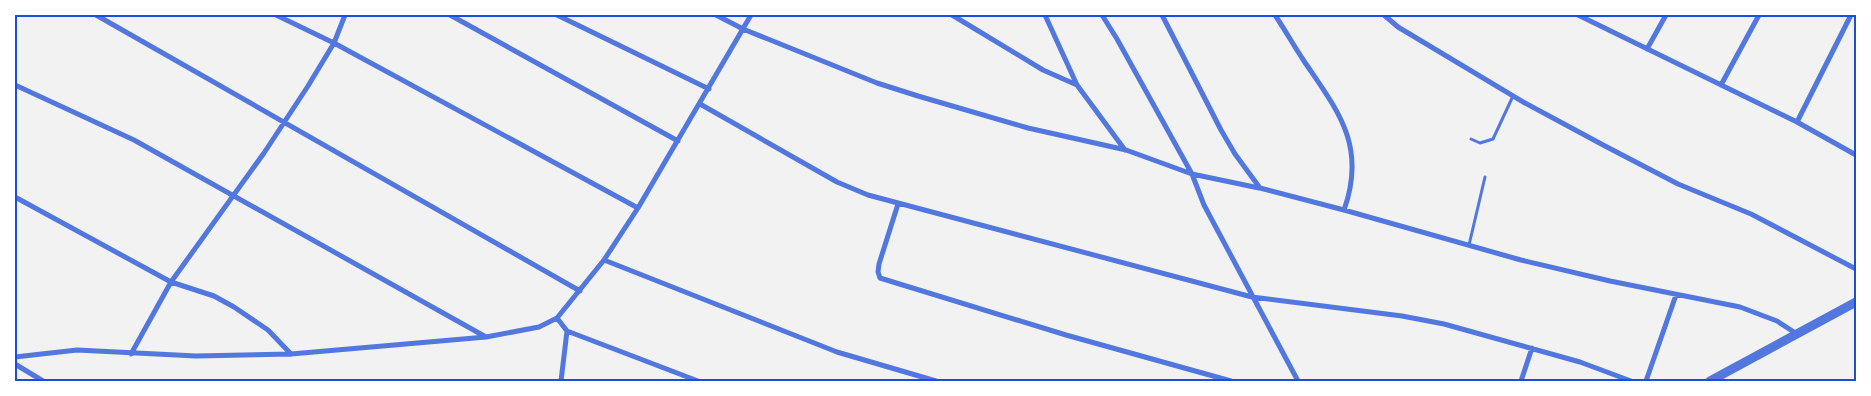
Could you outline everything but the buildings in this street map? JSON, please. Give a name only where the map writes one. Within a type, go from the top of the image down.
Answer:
[{"type":"street","points":[[96,15],[580,291]]},
{"type":"street","points":[[276,15],[334,43],[638,208]]},
{"type":"street","points":[[131,354],[171,282],[284,121],[334,43],[345,15]]},
{"type":"street","points":[[450,15],[678,141]]},
{"type":"street","points":[[557,15],[709,89]]},
{"type":"street","points":[[716,15],[743,29],[878,83],[918,96],[1028,128],[1126,150],[1192,174],[1260,188],[1521,260],[1755,312],[1777,321],[1797,334]]},
{"type":"street","points":[[15,357],[62,351],[131,354],[292,354],[486,337],[540,327],[557,318],[604,260],[638,208],[751,15]]},
{"type":"street","points":[[952,15],[1043,70],[1077,85]]},
{"type":"street","points":[[1044,15],[1077,85],[1126,150]]},
{"type":"street","points":[[1102,15],[1118,39],[1192,174],[1204,205],[1298,381]]},
{"type":"street","points":[[1162,15],[1234,154],[1260,188]]},
{"type":"street","points":[[1275,15],[1331,100],[1349,136],[1353,171],[1351,190],[1344,210]]},
{"type":"street","points":[[1384,15],[1398,27],[1513,95],[1678,184],[1751,214],[1856,269]]},
{"type":"street","points":[[1578,15],[1797,122],[1856,155]]},
{"type":"street","points":[[1647,49],[1666,15]]},
{"type":"street","points":[[1721,85],[1759,15]]},
{"type":"street","points":[[1797,122],[1851,15]]},
{"type":"street","points":[[15,85],[134,140],[486,337]]},
{"type":"street","points":[[700,104],[837,182],[868,195],[898,204],[1252,297],[1422,320],[1580,362],[1631,381]]},
{"type":"street","points":[[15,198],[171,282],[214,296],[251,317],[292,354]]},
{"type":"street","points":[[898,204],[879,264],[878,272],[880,278],[1066,335],[1231,381]]},
{"type":"street","points":[[604,260],[837,352],[936,381]]},
{"type":"street","points":[[1646,381],[1676,295]]},
{"type":"street","points":[[1710,381],[1856,302]]},
{"type":"street","points":[[557,318],[567,331],[698,381]]},
{"type":"street","points":[[561,381],[567,331]]},
{"type":"street","points":[[1521,381],[1532,348]]},
{"type":"street","points":[[15,364],[43,381]]},
{"type":"lane","points":[[1471,139],[1480,143],[1493,139],[1513,95]]},
{"type":"lane","points":[[1469,245],[1485,177]]}]
